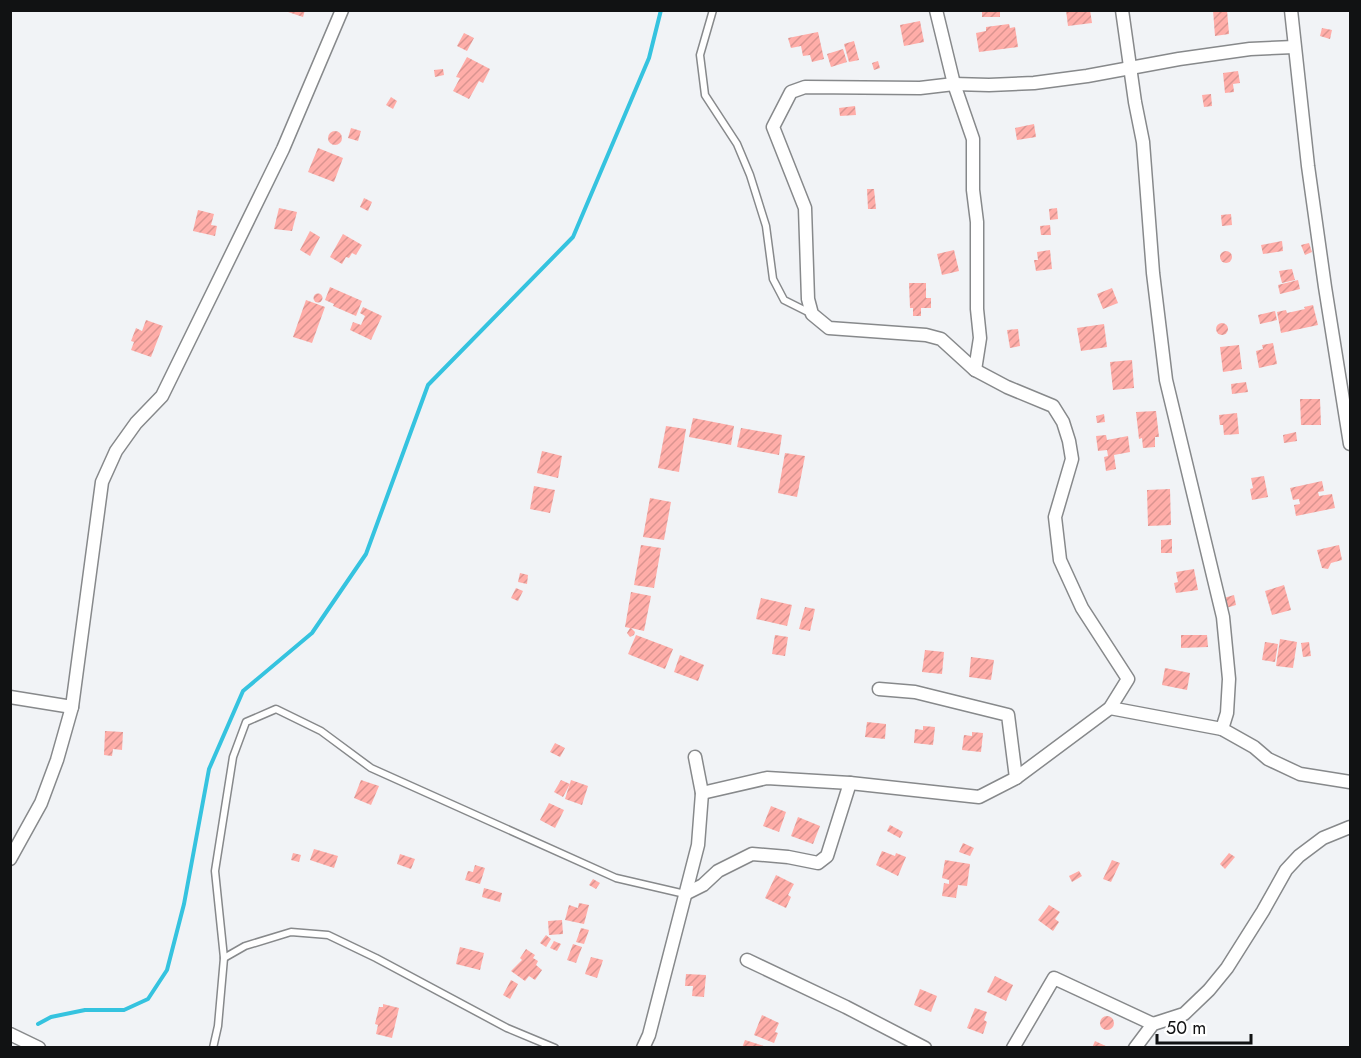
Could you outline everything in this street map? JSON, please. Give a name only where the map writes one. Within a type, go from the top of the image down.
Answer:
[{"type":"street","points":[[10,859],[41,803],[57,760],[72,706],[102,482],[116,451],[136,423],[162,396],[283,149],[342,10]]},
{"type":"street","points":[[936,10],[954,84],[973,139],[973,190],[977,222],[977,309],[980,338],[975,370]]},
{"type":"street","points":[[1122,10],[1143,142],[1153,273],[1166,380],[1223,617],[1229,679],[1227,713],[1222,729]]},
{"type":"street","points":[[1291,10],[1325,287],[1350,444]]},
{"type":"street","points":[[702,793],[767,778],[850,783],[979,797],[1016,778],[1110,708],[1128,679],[1082,608],[1060,560],[1055,517],[1072,459],[1063,422],[1053,406],[1007,387],[975,370],[941,339],[926,335],[829,328],[812,314],[808,299],[804,208],[773,127],[791,92],[805,87],[920,88],[954,84],[1034,83],[1238,51],[1294,47]]},
{"type":"street","points":[[879,689],[915,692],[1008,715],[1016,778]]},
{"type":"street","points":[[10,698],[72,706]]},
{"type":"street","points":[[1110,708],[1222,729],[1254,747],[1268,759],[1300,774],[1350,782]]},
{"type":"street","points":[[643,1047],[649,1035],[698,845],[702,793],[695,757]]},
{"type":"street","points":[[685,894],[703,885],[718,871],[752,854],[788,857],[818,863],[827,856],[850,783]]},
{"type":"street","points":[[1135,1047],[1153,1024],[1184,1014],[1209,990],[1227,968],[1286,870],[1299,856],[1323,838],[1350,827]]},
{"type":"street","points":[[747,960],[925,1047]]},
{"type":"street","points":[[1013,1047],[1054,978],[1153,1024]]},
{"type":"street","points":[[10,1034],[39,1047]]},
{"type":"lane","points":[[713,10],[700,55],[705,95],[736,144],[750,175],[766,225],[773,279],[784,300],[812,314]]},
{"type":"lane","points":[[213,1047],[218,1026],[224,958],[215,871],[233,757],[246,722],[276,709],[321,731],[371,768],[616,878],[685,894]]},
{"type":"lane","points":[[224,958],[245,946],[291,932],[328,935],[507,1028],[555,1047]]},
{"type":"building","points":[[282,10],[305,10],[303,17]]},
{"type":"building","points":[[982,10],[1000,10],[1000,17],[982,17]]},
{"type":"building","points":[[1066,10],[1090,10],[1092,23],[1068,26]]},
{"type":"building","points":[[1213,10],[1227,10],[1229,34],[1215,36]]},
{"type":"building","points":[[920,21],[924,42],[904,46],[900,25]]},
{"type":"building","points":[[1009,24],[1010,28],[1015,27],[1018,47],[979,52],[976,33],[986,31],[986,27]]},
{"type":"building","points":[[1322,28],[1332,30],[1330,39],[1320,36]]},
{"type":"building","points":[[818,32],[824,59],[812,62],[810,55],[803,56],[801,46],[791,48],[788,38]]},
{"type":"building","points":[[464,33],[474,38],[467,51],[457,46]]},
{"type":"building","points":[[854,41],[859,60],[849,62],[844,44]]},
{"type":"building","points":[[843,49],[847,62],[831,67],[827,54]]},
{"type":"building","points":[[467,57],[490,69],[483,83],[479,81],[469,99],[453,91],[460,78],[456,77]]},
{"type":"building","points":[[878,61],[880,68],[874,70],[872,63]]},
{"type":"building","points":[[443,69],[444,75],[435,77],[434,70]]},
{"type":"building","points":[[1238,71],[1240,83],[1233,84],[1234,92],[1225,93],[1223,73]]},
{"type":"building","points":[[1211,94],[1212,106],[1204,107],[1202,95]]},
{"type":"building","points":[[391,97],[397,101],[393,109],[386,105]]},
{"type":"building","points":[[855,106],[856,115],[840,116],[839,108]]},
{"type":"building","points":[[1034,124],[1036,137],[1017,140],[1015,128]]},
{"type":"building","points":[[351,128],[361,131],[358,141],[348,138]]},
{"type":"building","points":[[335,131],[340,133],[342,138],[340,143],[335,145],[330,143],[328,138],[330,133]]},
{"type":"building","points":[[318,148],[343,158],[334,182],[308,172]]},
{"type":"building","points":[[867,189],[874,189],[876,209],[868,209]]},
{"type":"building","points":[[364,198],[372,202],[368,211],[360,207]]},
{"type":"building","points":[[279,208],[297,212],[292,231],[274,229]]},
{"type":"building","points":[[1057,208],[1058,219],[1050,220],[1049,209]]},
{"type":"building","points":[[198,210],[214,214],[211,225],[217,226],[215,236],[193,231]]},
{"type":"building","points":[[1231,214],[1232,225],[1222,226],[1221,215]]},
{"type":"building","points":[[1050,225],[1051,235],[1041,235],[1040,226]]},
{"type":"building","points":[[310,231],[320,237],[310,256],[300,250]]},
{"type":"building","points":[[343,234],[362,245],[356,255],[352,253],[342,264],[330,257]]},
{"type":"building","points":[[1282,241],[1283,251],[1263,254],[1261,245]]},
{"type":"building","points":[[1309,243],[1312,252],[1305,255],[1301,245]]},
{"type":"building","points":[[954,250],[959,271],[942,275],[937,254]]},
{"type":"building","points":[[1050,250],[1052,269],[1036,271],[1034,260],[1038,260],[1037,252]]},
{"type":"building","points":[[1228,251],[1231,252],[1231,262],[1224,263],[1221,262],[1220,255],[1221,252]]},
{"type":"building","points":[[1292,269],[1295,280],[1282,283],[1279,271]]},
{"type":"building","points":[[1298,280],[1300,289],[1280,294],[1278,285]]},
{"type":"building","points":[[909,283],[926,283],[926,298],[931,298],[931,308],[921,308],[921,316],[913,316],[913,308],[910,308]]},
{"type":"building","points":[[330,287],[362,301],[356,316],[325,300]]},
{"type":"building","points":[[1112,288],[1118,303],[1103,309],[1097,294]]},
{"type":"building","points":[[318,294],[322,298],[318,302],[314,298]]},
{"type":"building","points":[[306,300],[325,307],[312,343],[293,337]]},
{"type":"building","points":[[1313,305],[1318,325],[1281,333],[1277,312],[1286,310],[1287,313]]},
{"type":"building","points":[[363,307],[382,316],[371,340],[350,330],[353,322],[361,325],[365,316],[360,313]]},
{"type":"building","points":[[1275,311],[1277,320],[1260,324],[1258,315]]},
{"type":"building","points":[[146,320],[163,326],[151,357],[131,350],[134,342],[131,341],[136,328],[142,331]]},
{"type":"building","points":[[1224,323],[1227,324],[1227,334],[1220,335],[1217,334],[1216,327],[1217,324]]},
{"type":"building","points":[[1104,324],[1107,347],[1081,351],[1077,328]]},
{"type":"building","points":[[1018,329],[1020,346],[1010,348],[1007,330]]},
{"type":"building","points":[[1273,343],[1277,364],[1259,368],[1256,351],[1263,349],[1262,345]]},
{"type":"building","points":[[1239,345],[1242,369],[1223,372],[1220,347]]},
{"type":"building","points":[[1132,360],[1134,388],[1113,390],[1110,362]]},
{"type":"building","points":[[1246,382],[1248,392],[1232,394],[1231,384]]},
{"type":"building","points":[[1300,399],[1320,399],[1321,425],[1301,425]]},
{"type":"building","points":[[1156,411],[1159,437],[1155,437],[1155,447],[1143,448],[1142,438],[1139,439],[1136,412]]},
{"type":"building","points":[[1237,413],[1239,434],[1224,435],[1219,415]]},
{"type":"building","points":[[1104,414],[1105,422],[1097,423],[1096,416]]},
{"type":"building","points":[[693,418],[734,426],[731,445],[689,437]]},
{"type":"building","points":[[666,426],[686,429],[679,472],[658,468]]},
{"type":"building","points":[[741,428],[782,435],[779,455],[737,447]]},
{"type":"building","points":[[1296,432],[1297,441],[1284,443],[1283,435]]},
{"type":"building","points":[[1106,435],[1107,440],[1128,436],[1130,452],[1114,455],[1116,469],[1106,471],[1104,457],[1108,456],[1107,450],[1098,451],[1096,436]]},
{"type":"building","points":[[542,451],[562,456],[558,478],[537,473]]},
{"type":"building","points":[[785,453],[805,456],[797,497],[778,493]]},
{"type":"building","points":[[1264,476],[1268,497],[1252,500],[1251,478]]},
{"type":"building","points":[[1322,481],[1324,491],[1318,492],[1319,496],[1332,494],[1335,508],[1296,516],[1294,505],[1300,504],[1299,499],[1293,500],[1290,488]]},
{"type":"building","points":[[534,486],[555,490],[550,513],[530,509]]},
{"type":"building","points":[[1170,489],[1171,525],[1148,526],[1147,490]]},
{"type":"building","points":[[650,498],[671,502],[664,540],[643,537]]},
{"type":"building","points":[[1172,539],[1172,553],[1161,553],[1161,540]]},
{"type":"building","points":[[641,545],[661,548],[654,588],[634,585]]},
{"type":"building","points":[[1339,545],[1342,560],[1331,563],[1328,569],[1322,568],[1317,550]]},
{"type":"building","points":[[1194,569],[1198,590],[1176,593],[1174,583],[1178,582],[1176,572]]},
{"type":"building","points":[[520,573],[528,575],[527,584],[518,582]]},
{"type":"building","points":[[1284,585],[1291,610],[1272,615],[1265,591]]},
{"type":"building","points":[[516,588],[523,591],[518,601],[511,598]]},
{"type":"building","points":[[631,592],[651,596],[644,631],[631,628],[635,632],[630,637],[627,633],[630,628],[625,627]]},
{"type":"building","points":[[1234,595],[1236,605],[1226,608],[1224,598]]},
{"type":"building","points":[[761,598],[792,605],[787,626],[756,619]]},
{"type":"building","points":[[805,607],[815,609],[810,631],[799,629]]},
{"type":"building","points":[[636,635],[673,649],[665,669],[628,654]]},
{"type":"building","points":[[775,635],[788,637],[785,656],[772,654]]},
{"type":"building","points":[[1181,635],[1207,635],[1208,647],[1181,648]]},
{"type":"building","points":[[1280,639],[1297,642],[1293,668],[1276,666]]},
{"type":"building","points":[[1265,642],[1278,644],[1275,662],[1262,660]]},
{"type":"building","points":[[1309,642],[1311,656],[1303,657],[1301,643]]},
{"type":"building","points":[[925,650],[944,652],[942,674],[922,672]]},
{"type":"building","points":[[680,655],[704,665],[698,681],[674,672]]},
{"type":"building","points":[[971,657],[994,660],[991,680],[969,677]]},
{"type":"building","points":[[1165,668],[1190,673],[1187,690],[1162,685]]},
{"type":"building","points":[[867,722],[886,724],[885,739],[865,737]]},
{"type":"building","points":[[923,726],[935,727],[933,745],[914,743],[915,729],[923,730]]},
{"type":"building","points":[[105,731],[123,732],[122,750],[113,749],[112,756],[104,755]]},
{"type":"building","points":[[972,732],[983,733],[981,752],[962,750],[964,735],[972,736]]},
{"type":"building","points":[[555,743],[565,748],[560,757],[550,752]]},
{"type":"building","points":[[361,780],[379,786],[371,805],[354,798]]},
{"type":"building","points":[[561,780],[570,784],[563,797],[554,792]]},
{"type":"building","points":[[571,780],[588,786],[582,805],[565,799]]},
{"type":"building","points":[[549,803],[564,810],[555,828],[540,820]]},
{"type":"building","points":[[771,806],[786,812],[779,832],[763,826]]},
{"type":"building","points":[[798,817],[820,826],[813,844],[791,836]]},
{"type":"building","points":[[890,825],[903,832],[900,838],[887,831]]},
{"type":"building","points":[[963,843],[974,848],[970,856],[959,852]]},
{"type":"building","points":[[314,849],[338,856],[334,868],[310,860]]},
{"type":"building","points":[[882,851],[906,857],[898,876],[876,865]]},
{"type":"building","points":[[293,853],[301,855],[299,862],[291,860]]},
{"type":"building","points":[[1229,853],[1235,857],[1225,869],[1220,864]]},
{"type":"building","points":[[400,854],[415,859],[411,869],[397,864]]},
{"type":"building","points":[[945,860],[970,864],[967,886],[958,885],[956,898],[942,896],[944,883],[949,884],[949,880],[942,878]]},
{"type":"building","points":[[1112,860],[1120,863],[1111,882],[1103,879]]},
{"type":"building","points":[[475,865],[485,868],[480,884],[465,880],[468,871],[473,872]]},
{"type":"building","points":[[1079,871],[1082,876],[1072,882],[1069,876]]},
{"type":"building","points":[[776,875],[794,884],[788,895],[791,897],[786,908],[765,898]]},
{"type":"building","points":[[593,879],[600,883],[596,889],[589,885]]},
{"type":"building","points":[[484,888],[502,893],[500,902],[482,897]]},
{"type":"building","points":[[579,903],[589,905],[584,924],[565,920],[569,905],[578,908]]},
{"type":"building","points":[[1049,905],[1060,912],[1055,919],[1059,922],[1053,931],[1038,920]]},
{"type":"building","points":[[562,920],[563,934],[549,935],[548,921]]},
{"type":"building","points":[[581,928],[589,930],[584,944],[576,942]]},
{"type":"building","points":[[546,935],[551,939],[546,947],[540,943]]},
{"type":"building","points":[[554,941],[561,944],[557,951],[550,948]]},
{"type":"building","points":[[573,944],[582,947],[576,963],[567,960]]},
{"type":"building","points":[[460,947],[484,953],[480,970],[456,964]]},
{"type":"building","points":[[526,949],[535,955],[533,958],[538,961],[536,965],[542,970],[535,980],[529,976],[525,981],[511,971],[522,960],[520,958]]},
{"type":"building","points":[[591,957],[603,960],[597,978],[585,974]]},
{"type":"building","points":[[686,974],[706,975],[704,997],[692,996],[693,986],[685,986]]},
{"type":"building","points":[[995,976],[1013,985],[1006,1001],[987,992]]},
{"type":"building","points":[[511,980],[518,984],[510,999],[503,995]]},
{"type":"building","points":[[920,989],[937,996],[931,1012],[914,1005]]},
{"type":"building","points":[[383,1004],[399,1008],[392,1038],[376,1034],[378,1025],[375,1024],[379,1007],[383,1007]]},
{"type":"building","points":[[975,1008],[987,1012],[983,1034],[967,1028]]},
{"type":"building","points":[[762,1015],[779,1023],[774,1043],[754,1035]]},
{"type":"building","points":[[1104,1016],[1110,1016],[1114,1023],[1110,1030],[1104,1030],[1100,1026],[1100,1020]]},
{"type":"building","points":[[745,1040],[767,1047],[767,1048],[742,1048]]},
{"type":"building","points":[[1095,1041],[1110,1048],[1092,1048]]},
{"type":"waterway","points":[[38,1024],[51,1017],[85,1010],[124,1010],[148,999],[167,970],[184,904],[209,769],[243,691],[312,633],[366,554],[428,385],[573,237],[649,58],[661,10]]}]
